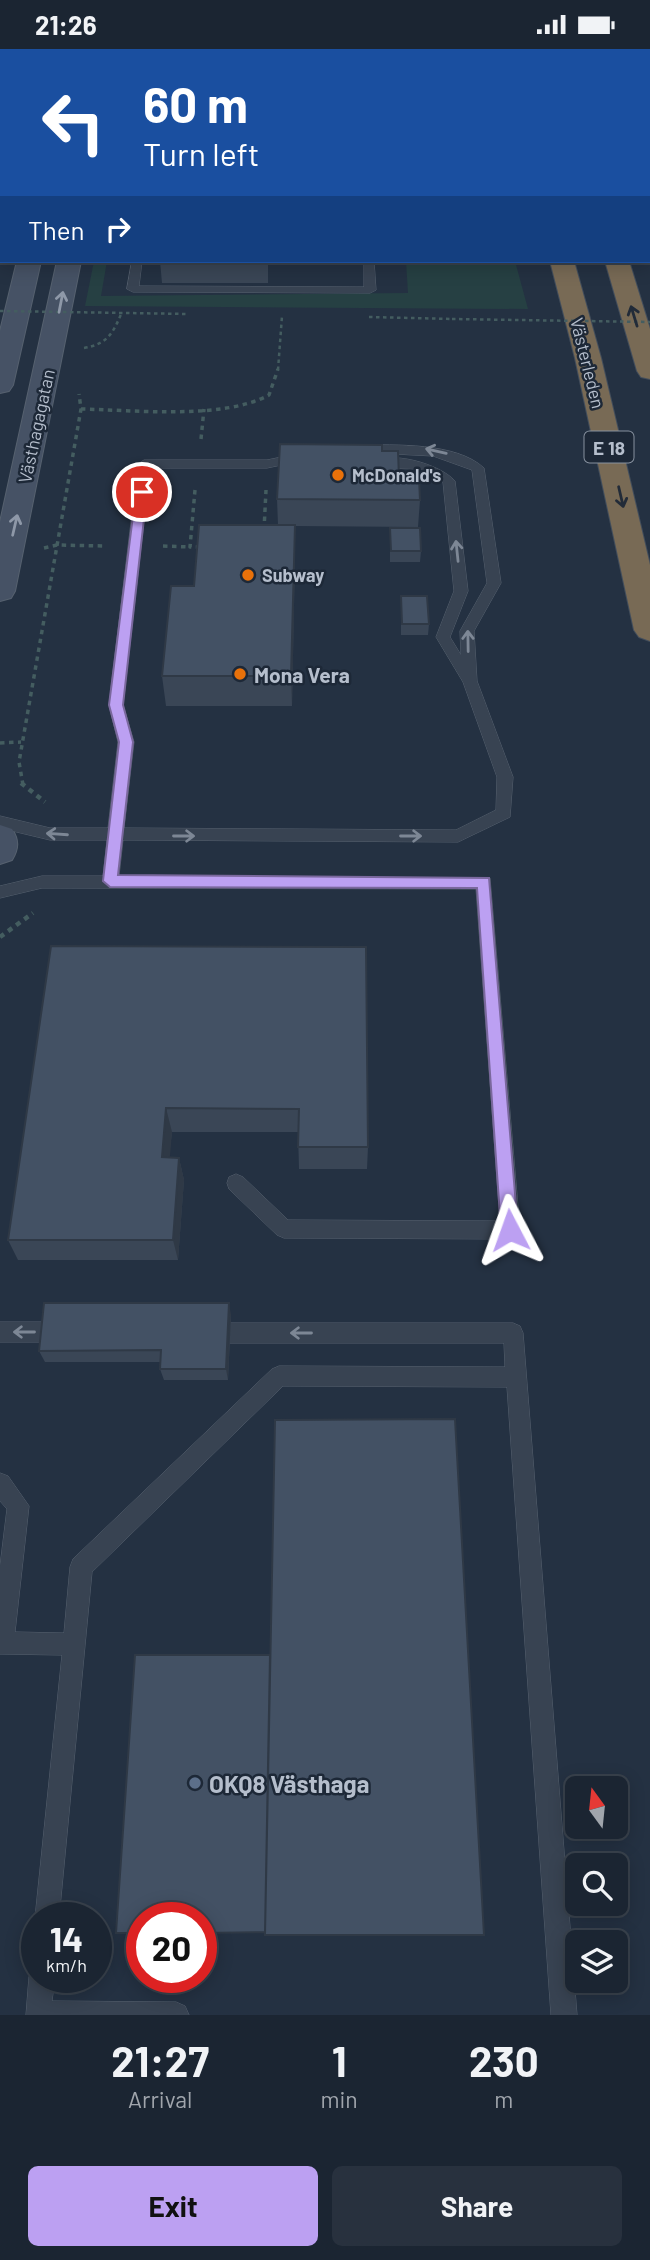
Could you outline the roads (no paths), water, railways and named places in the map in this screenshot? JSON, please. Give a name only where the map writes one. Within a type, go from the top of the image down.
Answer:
[{"type":"highway","name":"Västerleden","points":[[563,263],[588,358],[650,630]]},
{"type":"highway","points":[[618,263],[650,371]]},
{"type":"main road","points":[[0,385],[29,263]]},
{"type":"main road","name":"Västhagagatan","points":[[0,591],[69,263]]},
{"type":"main road","points":[[0,838],[0,851]]},
{"type":"lane","points":[[137,263],[133,289],[370,290],[369,263]]},
{"type":"lane","points":[[341,449],[429,449],[456,456],[478,468],[494,583],[467,631],[470,681]]},
{"type":"lane","points":[[110,881],[126,742],[116,705],[144,464],[267,464],[312,459]]},
{"type":"lane","points":[[0,822],[50,834],[458,836],[504,813],[505,776],[470,681],[443,637],[461,591],[449,481],[434,467],[407,463],[359,465]]},
{"type":"lane","points":[[0,892],[42,882],[484,883],[510,1230],[284,1229],[236,1183]]},
{"type":"lane","points":[[0,1332],[49,1332]]},
{"type":"lane","points":[[230,1333],[513,1333],[564,2015]]},
{"type":"lane","points":[[49,1902],[81,1567],[279,1376],[516,1377]]},
{"type":"lane","points":[[0,1484],[19,1506],[1,1643],[74,1644]]},
{"type":"lane","points":[[40,1993],[38,2014],[176,2015]]},
{"type":"place","name":"McDonald's","points":[[338,475]]},
{"type":"place","name":"Subway","points":[[248,575]]},
{"type":"place","name":"Mona Vera","points":[[240,674]]},
{"type":"place","name":"OKQ8 Västhaga","points":[[195,1783]]}]
